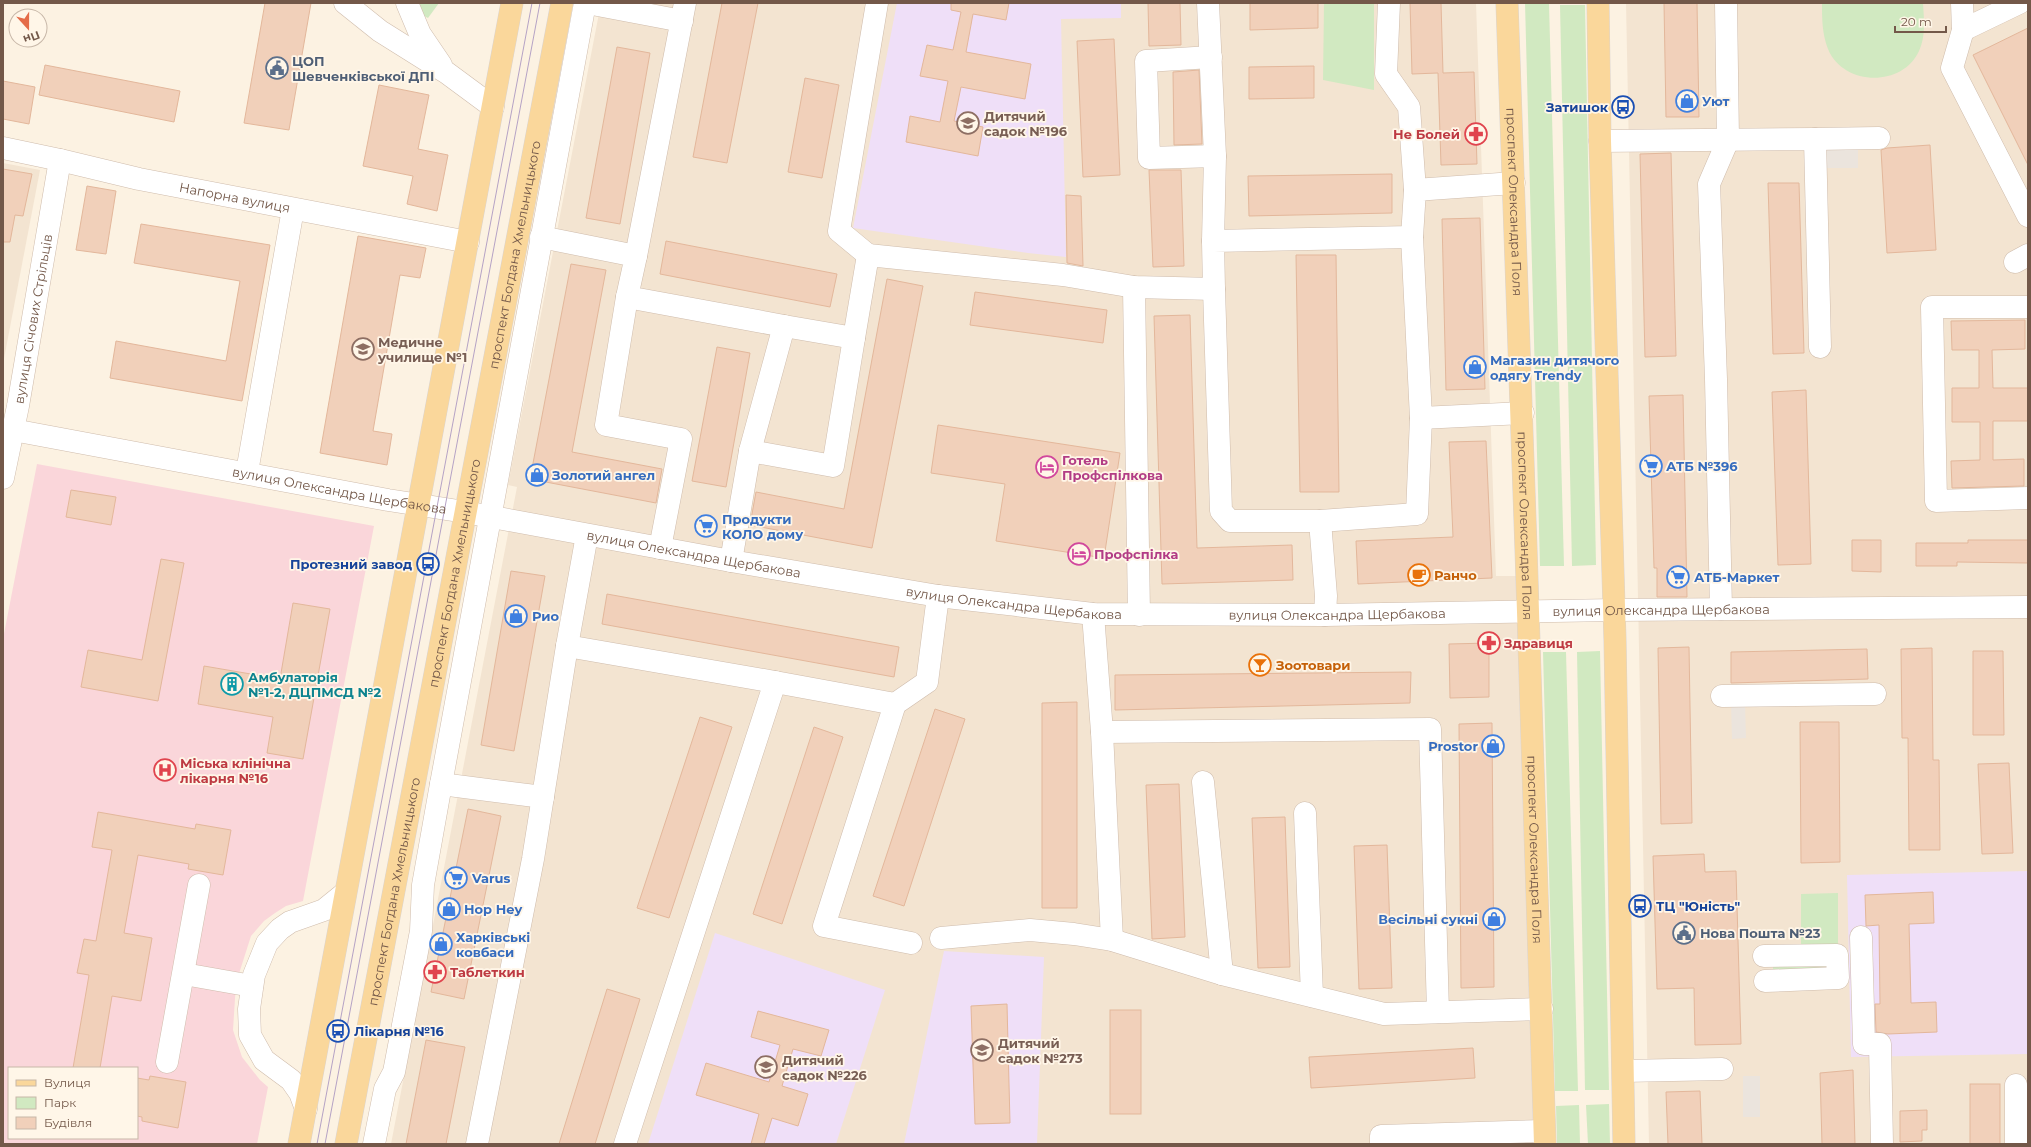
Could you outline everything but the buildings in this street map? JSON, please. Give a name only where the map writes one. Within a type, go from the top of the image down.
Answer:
[{"type":"main road","points":[[299,1144],[417,504],[468,242],[512,3]]},
{"type":"main road","name":"проспект Богдана Хмельницького","points":[[346,1144],[562,3]]},
{"type":"main road","name":"проспект Олександра Поля","points":[[1507,3],[1523,413],[1527,612],[1542,1009],[1545,1138]]},
{"type":"main road","points":[[1598,3],[1600,141],[1615,610],[1624,1070],[1624,1144]]},
{"type":"street","points":[[345,3],[380,31],[447,73],[493,108]]},
{"type":"street","points":[[407,3],[420,34],[447,73]]},
{"type":"street","points":[[374,1144],[385,1089],[394,1072],[421,931],[424,885],[441,784],[541,237],[586,3],[683,12],[627,297],[606,425],[681,439],[660,548]]},
{"type":"street","points":[[877,3],[839,231],[868,255],[1063,275],[1134,287],[1214,289]]},
{"type":"street","points":[[1208,3],[1215,156],[1213,241],[1222,511],[1230,521],[1320,521],[1417,514],[1421,418],[1412,237],[1414,190],[1409,107],[1386,74],[1389,3]]},
{"type":"street","points":[[1721,609],[1716,379],[1709,184],[1728,140],[1726,3]]},
{"type":"street","points":[[1962,3],[1963,30],[1952,68],[2028,216]]},
{"type":"street","points":[[1963,30],[2019,3]]},
{"type":"street","points":[[1211,57],[1146,61],[1149,158],[1215,156]]},
{"type":"street","points":[[538,128],[561,133]]},
{"type":"street","points":[[1600,141],[1880,138]]},
{"type":"street","points":[[1815,139],[1820,347]]},
{"type":"street","name":"Напорна вулиця","points":[[3,148],[139,179],[468,242]]},
{"type":"street","name":"вулиця Січових Стрільців","points":[[3,478],[13,430],[60,160]]},
{"type":"street","points":[[1414,190],[1514,183]]},
{"type":"street","points":[[246,472],[293,209]]},
{"type":"street","points":[[541,237],[636,256]]},
{"type":"street","points":[[1213,241],[1412,237]]},
{"type":"street","points":[[750,451],[833,466],[868,255]]},
{"type":"street","points":[[1134,287],[1139,615]]},
{"type":"street","points":[[627,297],[854,338]]},
{"type":"street","points":[[2028,307],[1932,307],[1936,501],[2028,498]]},
{"type":"street","points":[[731,561],[750,451],[784,326]]},
{"type":"street","points":[[1421,418],[1523,413]]},
{"type":"street","name":"вулиця Олександра Щербакова","points":[[13,430],[731,561],[938,596],[1093,614],[1325,615],[1615,610],[2028,607]]},
{"type":"street","points":[[1320,521],[1326,596],[1325,615]]},
{"type":"street","points":[[477,1144],[533,859],[567,646],[587,535]]},
{"type":"street","points":[[911,942],[824,926],[895,704],[927,682],[938,596]]},
{"type":"street","points":[[1093,614],[1102,732],[1112,940]]},
{"type":"street","points":[[567,646],[895,704]]},
{"type":"street","points":[[626,1144],[776,682]]},
{"type":"street","points":[[1722,696],[1875,694]]},
{"type":"street","points":[[1102,732],[1430,729],[1438,1012]]},
{"type":"street","points":[[1203,782],[1222,974]]},
{"type":"street","points":[[441,784],[543,796]]},
{"type":"street","points":[[1306,813],[1312,996]]},
{"type":"street","points":[[167,1062],[200,885]]},
{"type":"street","points":[[306,1109],[300,1093],[291,1080],[264,1060],[250,1036],[249,1009],[252,986],[254,975],[267,943],[280,929],[290,922],[324,910],[345,893]]},
{"type":"street","points":[[941,938],[1030,930],[1074,934],[1112,940],[1222,974],[1384,1014],[1542,1009]]},
{"type":"street","points":[[1861,937],[1864,1044],[1880,1044],[1882,1144]]},
{"type":"street","points":[[1764,956],[1837,954],[1838,966],[1838,978],[1765,981]]},
{"type":"street","points":[[184,974],[252,986]]},
{"type":"street","points":[[1624,1070],[1722,1069]]},
{"type":"street","points":[[2016,1085],[2016,1144]]},
{"type":"street","points":[[1381,1144],[1381,1136],[1545,1138]]},
{"type":"shaded area","points":[[601,3],[1476,3],[1496,576],[1518,576],[1544,1144],[391,1144],[517,487],[508,485]]},
{"type":"shaded area","name":"Дитячий садок №196","points":[[897,3],[1121,3],[1121,18],[1061,19],[1066,257],[853,228]]},
{"type":"shaded area","points":[[1626,3],[2028,3],[2028,1144],[1649,1144]]},
{"type":"shaded area","points":[[1824,144],[1858,144],[1858,168],[1823,168]]},
{"type":"shaded area","points":[[3,163],[40,170],[3,364]]},
{"type":"shaded area","name":"Міська клінічна лікарня №16","points":[[37,464],[374,526],[303,901],[286,906],[275,913],[264,921],[251,936],[236,983],[233,1030],[242,1057],[260,1080],[268,1087],[257,1144],[3,1144],[3,639]]},
{"type":"shaded area","points":[[1745,702],[1746,738],[1732,739],[1731,703]]},
{"type":"shaded area","points":[[2028,871],[2028,1054],[1851,1057],[1847,875]]},
{"type":"shaded area","name":"Дитячий садок №226","points":[[715,933],[885,990],[836,1144],[648,1144]]},
{"type":"shaded area","name":"Дитячий садок №273","points":[[944,951],[1044,957],[1037,1144],[904,1144]]},
{"type":"shaded area","points":[[1743,1076],[1760,1076],[1760,1117],[1743,1117]]},
{"type":"green space","points":[[399,3],[439,3],[428,18]]},
{"type":"green space","points":[[1324,3],[1374,3],[1374,90],[1323,80]]},
{"type":"green space","points":[[1525,3],[1549,3],[1564,566],[1540,566]]},
{"type":"green space","points":[[1822,3],[1923,3],[1924,34],[1919,51],[1911,63],[1900,72],[1887,76],[1873,78],[1859,76],[1846,70],[1836,61],[1828,49],[1823,32]]},
{"type":"green space","points":[[1560,5],[1585,5],[1596,565],[1572,566]]},
{"type":"green space","points":[[1600,651],[1609,1090],[1585,1090],[1577,652]]},
{"type":"green space","points":[[1543,652],[1566,652],[1578,1091],[1555,1091]]},
{"type":"green space","points":[[1838,893],[1838,944],[1801,944],[1801,894]]},
{"type":"green space","points":[[1827,961],[1827,972],[1773,973],[1773,962]]},
{"type":"green space","points":[[1609,1104],[1610,1144],[1588,1144],[1586,1105]]},
{"type":"green space","points":[[1579,1105],[1580,1144],[1557,1144],[1556,1106]]},
{"type":"tram line","points":[[317,1144],[532,3]]},
{"type":"tram line","points":[[325,1144],[540,3]]},
{"type":"place","name":"ЦОП Шевченківської ДПІ","points":[[277,68]]},
{"type":"place","name":"Уют","points":[[1687,101]]},
{"type":"place","name":"Затишок","points":[[1623,107]]},
{"type":"place","name":"Дитячий садок №196","points":[[968,123]]},
{"type":"place","name":"Не Болей","points":[[1476,134]]},
{"type":"place","name":"Медичне училище №1","points":[[363,349]]},
{"type":"place","name":"Магазин дитячого одягу Trendy","points":[[1475,367]]},
{"type":"place","name":"АТБ №396","points":[[1651,466]]},
{"type":"place","name":"Готель Профспілкова","points":[[1047,467]]},
{"type":"place","name":"Золотий ангел","points":[[537,475]]},
{"type":"place","name":"Продукти КОЛО дому","points":[[706,526]]},
{"type":"place","name":"Профспілка","points":[[1079,554]]},
{"type":"place","name":"Протезний завод","points":[[428,564]]},
{"type":"place","name":"Ранчо","points":[[1419,575]]},
{"type":"place","name":"АТБ-Маркет","points":[[1678,577]]},
{"type":"place","name":"Рио","points":[[516,616]]},
{"type":"place","name":"Здравиця","points":[[1489,643]]},
{"type":"place","name":"Зоотовари","points":[[1260,665]]},
{"type":"place","name":"Амбулаторія №1-2, ДЦПМСД №2","points":[[232,684]]},
{"type":"place","name":"Prostor","points":[[1493,746]]},
{"type":"place","name":"Міська клінічна лікарня №16","points":[[165,770]]},
{"type":"place","name":"Varus","points":[[456,878]]},
{"type":"place","name":"ТЦ \"Юність\"","points":[[1640,906]]},
{"type":"place","name":"Hop Hey","points":[[449,909]]},
{"type":"place","name":"Весільні сукні","points":[[1494,919]]},
{"type":"place","name":"Нова Пошта №23","points":[[1684,933]]},
{"type":"place","name":"Харківські ковбаси","points":[[441,944]]},
{"type":"place","name":"Таблеткин","points":[[435,972]]},
{"type":"place","name":"Лікарня №16","points":[[338,1031]]},
{"type":"place","name":"Дитячий садок №273","points":[[982,1050]]},
{"type":"place","name":"Дитячий садок №226","points":[[766,1067]]}]
